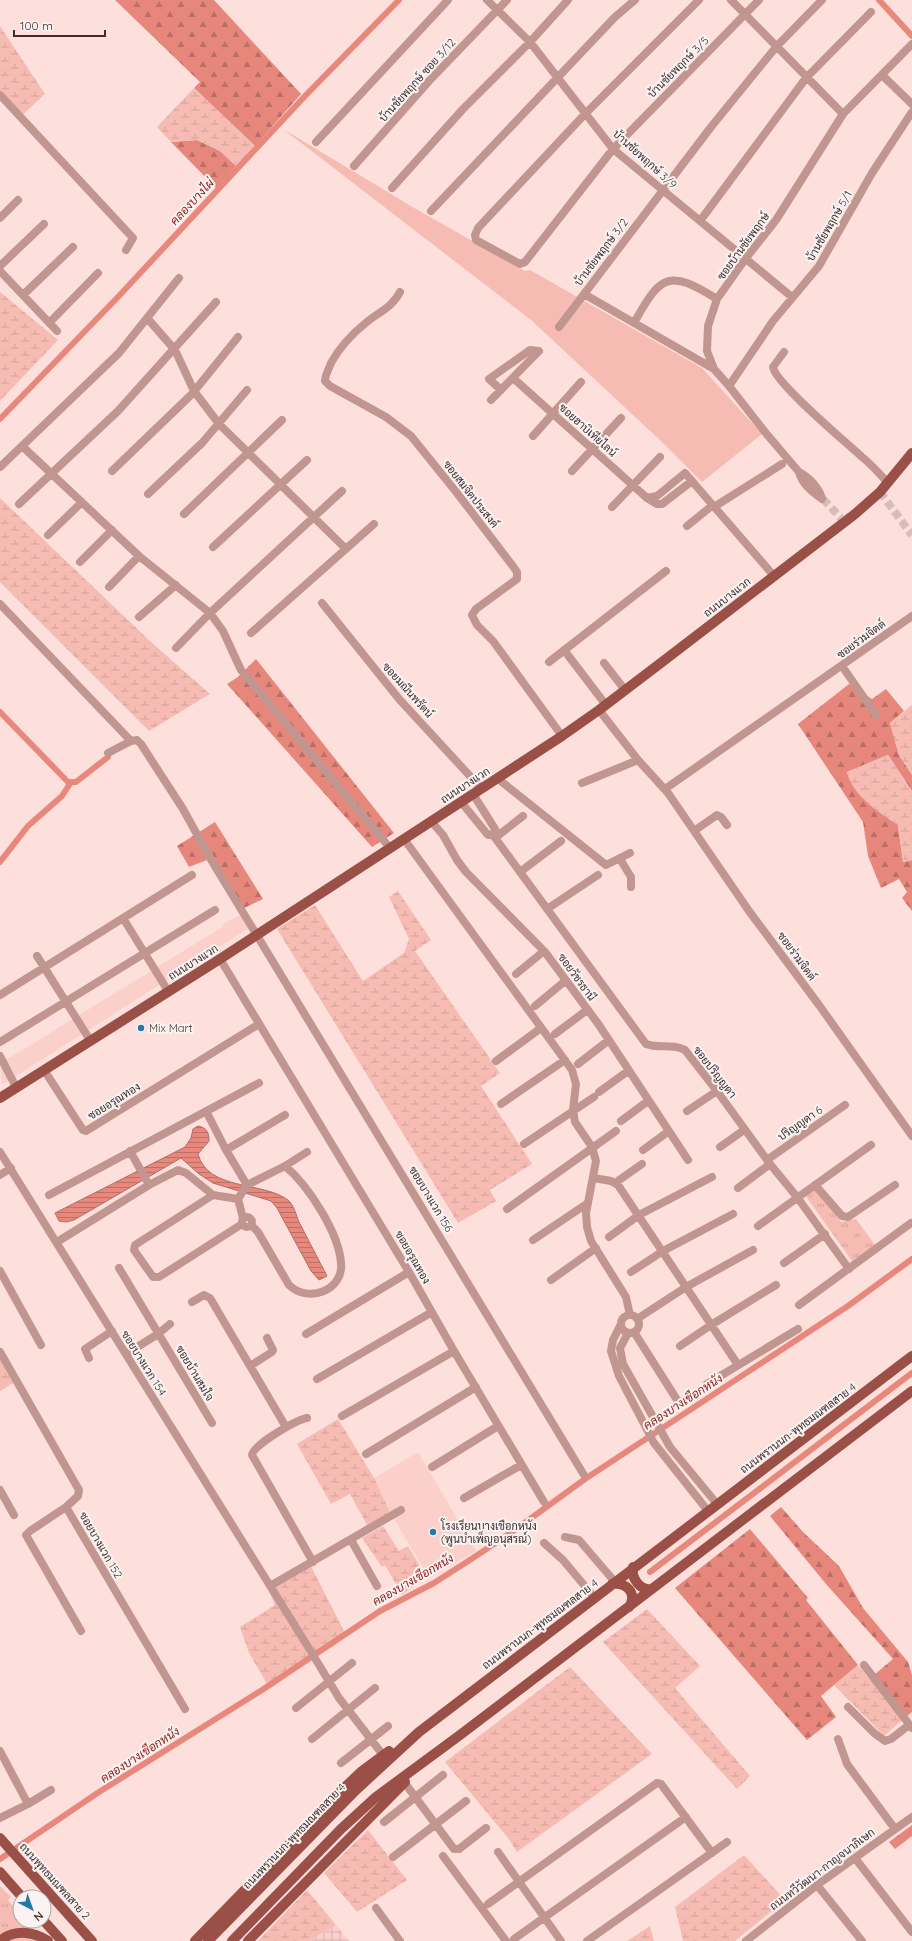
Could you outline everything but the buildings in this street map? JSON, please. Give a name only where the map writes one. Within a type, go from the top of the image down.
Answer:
[{"type":"main road","name":"ถนนบางแวก","points":[[0,1098],[220,959],[562,736],[603,707],[774,576],[880,492],[912,453]]},
{"type":"main road","name":"ถนนพรานนก-พุทธมณฑลสาย 4","points":[[208,1941],[368,1778],[437,1717],[912,1356]]},
{"type":"main road","points":[[232,1941],[368,1803],[629,1607],[912,1391]]},
{"type":"main road","points":[[633,1567],[633,1573],[638,1582],[645,1589],[652,1589]]},
{"type":"main road","points":[[613,1583],[625,1586],[631,1591],[633,1600],[629,1607]]},
{"type":"main road","points":[[195,1941],[362,1771],[437,1717]]},
{"type":"main road","points":[[248,1941],[404,1782],[432,1756]]},
{"type":"main road","name":"ถนนพุทธมณฑลสาย 2","points":[[0,1838],[92,1941]]},
{"type":"main road","points":[[3,1876],[15,1889]]},
{"type":"main road","points":[[64,1910],[84,1941]]},
{"type":"main road","points":[[51,1929],[62,1941]]},
{"type":"main road","points":[[0,1941],[7,1936],[22,1932],[38,1936],[48,1941]]},
{"type":"street","points":[[316,142],[448,0]]},
{"type":"street","name":"บ้านชัยพฤกษ์ 3/9","points":[[487,0],[530,42],[613,149],[792,297]]},
{"type":"street","name":"บ้านชัยพฤกษ์ ซอย 3/12","points":[[354,166],[429,81],[507,0]]},
{"type":"street","points":[[392,188],[463,109],[530,42],[568,0]]},
{"type":"street","points":[[431,211],[615,17],[635,0]]},
{"type":"street","points":[[585,114],[699,0]]},
{"type":"street","points":[[731,0],[843,114]]},
{"type":"street","name":"บ้านชัยพฤกษ์ 3/5","points":[[585,114],[478,228],[475,235],[476,240],[513,262],[520,264],[525,262],[613,149],[759,0]]},
{"type":"street","name":"บ้านชัยพฤกษ์ 3/2","points":[[559,326],[661,190],[776,47],[822,0]]},
{"type":"street","points":[[700,221],[806,78],[871,12]]},
{"type":"street","name":"ซอยบ้านชัยพฤกษ์","points":[[822,499],[819,490],[805,475],[799,472],[714,369],[707,351],[708,326],[717,299],[746,258],[776,220],[843,114],[912,45]]},
{"type":"street","points":[[882,75],[912,104]]},
{"type":"street","points":[[0,95],[133,238],[126,250]]},
{"type":"street","name":"บ้านชัยพฤกษ์ 5/1","points":[[729,386],[773,321],[828,253],[872,173],[912,112]]},
{"type":"street","points":[[0,218],[18,200]]},
{"type":"street","points":[[0,266],[44,224]]},
{"type":"street","points":[[23,295],[73,247]]},
{"type":"street","points":[[0,271],[57,331]]},
{"type":"street","points":[[50,322],[98,272]]},
{"type":"street","points":[[0,467],[119,353],[179,278]]},
{"type":"street","points":[[634,323],[656,288],[668,281],[679,279],[690,283],[717,299]]},
{"type":"street","name":"ซอยสมจิตประสงค์","points":[[400,292],[396,300],[346,341],[334,358],[328,370],[325,381],[330,386],[386,417],[411,436],[457,492],[517,572],[517,580],[476,609],[472,616],[562,736]]},
{"type":"street","points":[[584,294],[714,369]]},
{"type":"street","points":[[20,504],[118,411],[216,302]]},
{"type":"street","points":[[147,318],[174,349],[195,391],[219,424],[346,549]]},
{"type":"street","points":[[112,471],[195,391],[238,337]]},
{"type":"street","points":[[491,400],[501,390],[513,378],[540,351],[530,350],[505,366],[489,379],[501,390]]},
{"type":"street","points":[[784,352],[773,367],[776,374],[803,403],[864,458],[888,483]]},
{"type":"street","name":"ซอยฮาบิเทียไลน์","points":[[513,378],[633,486],[657,504],[662,504],[692,481]]},
{"type":"street","points":[[533,436],[581,382]]},
{"type":"street","points":[[148,494],[202,443],[247,390]]},
{"type":"street","points":[[572,471],[621,418]]},
{"type":"street","points":[[184,514],[282,420]]},
{"type":"street","points":[[22,446],[53,473],[139,556],[210,613],[223,631],[241,670],[390,848]]},
{"type":"street","points":[[612,507],[660,457]]},
{"type":"street","points":[[213,547],[307,460]]},
{"type":"street","points":[[687,526],[714,506],[782,464]]},
{"type":"street","points":[[647,498],[657,496],[685,473],[774,576]]},
{"type":"street","points":[[176,648],[210,613],[342,491]]},
{"type":"street","points":[[48,534],[82,502]]},
{"type":"street","points":[[252,633],[374,524]]},
{"type":"street","points":[[80,562],[112,530]]},
{"type":"street","points":[[109,587],[139,556]]},
{"type":"street","points":[[549,662],[666,571]]},
{"type":"street","points":[[139,617],[176,585]]},
{"type":"street","name":"ซอยมณีนพรัตน์","points":[[322,603],[399,699],[477,791]]},
{"type":"street","points":[[0,604],[131,741],[108,754]]},
{"type":"street","name":"ซอยร่วมจิตต์","points":[[665,789],[912,616]]},
{"type":"street","name":"ซอยร่วมจิตต์","points":[[564,650],[638,760],[665,789],[749,911],[823,1011],[912,1136]]},
{"type":"street","points":[[604,663],[625,690]]},
{"type":"street","points":[[842,666],[876,715]]},
{"type":"street","name":"ซอยบางแวก 156","points":[[131,741],[139,741],[183,809],[257,935],[584,1476]]},
{"type":"street","points":[[582,783],[638,760]]},
{"type":"street","points":[[497,778],[606,865],[630,853]]},
{"type":"street","name":"ซอยปริญญดา","points":[[477,791],[495,829],[494,837]]},
{"type":"street","name":"ซอยปริญญดา","points":[[461,802],[488,834],[494,837],[646,1044],[652,1046],[680,1047],[685,1050],[717,1090],[768,1162],[825,1234],[849,1269]]},
{"type":"street","points":[[694,831],[717,815],[721,817],[727,825]]},
{"type":"street","points":[[494,837],[523,816]]},
{"type":"street","name":"ซอยวัชรธานี","points":[[431,821],[447,840],[457,860],[466,872],[544,951],[609,1040],[688,1160]]},
{"type":"street","points":[[404,840],[572,1070],[576,1084],[573,1111],[575,1122],[593,1148],[596,1162],[588,1203],[587,1227],[591,1241],[626,1297],[638,1328],[631,1332],[620,1348],[620,1356],[644,1403],[666,1441],[717,1504]]},
{"type":"street","points":[[520,872],[561,841]]},
{"type":"street","points":[[620,859],[631,878],[631,887]]},
{"type":"street","points":[[0,995],[192,875]]},
{"type":"street","points":[[547,909],[598,875]]},
{"type":"street","points":[[0,1042],[215,910]]},
{"type":"street","points":[[124,918],[168,991]]},
{"type":"street","points":[[516,974],[544,951]]},
{"type":"street","points":[[37,956],[65,1003],[90,1040]]},
{"type":"street","name":"ซอยอรุณทอง","points":[[220,959],[409,1272],[544,1502]]},
{"type":"street","points":[[535,1006],[565,981]]},
{"type":"street","points":[[554,1034],[587,1010]]},
{"type":"street","name":"ซอยอรุณทอง","points":[[44,1070],[83,1130],[86,1131],[259,1024]]},
{"type":"street","points":[[496,1061],[541,1028]]},
{"type":"street","points":[[578,1064],[609,1040]]},
{"type":"street","points":[[0,1056],[16,1087]]},
{"type":"street","points":[[501,1104],[565,1060]]},
{"type":"street","points":[[524,1144],[596,1095],[628,1071]]},
{"type":"street","points":[[48,1194],[259,1083]]},
{"type":"street","points":[[687,1112],[717,1090]]},
{"type":"street","points":[[621,1121],[648,1101]]},
{"type":"street","name":"ปริญญดา 6","points":[[738,1188],[768,1162],[845,1105]]},
{"type":"street","points":[[206,1111],[226,1150],[247,1185]]},
{"type":"street","points":[[226,1150],[285,1115]]},
{"type":"street","points":[[720,1147],[744,1130]]},
{"type":"street","points":[[507,1209],[616,1131]]},
{"type":"street","points":[[643,1150],[668,1131]]},
{"type":"street","points":[[758,1226],[871,1145]]},
{"type":"street","points":[[130,1151],[147,1182]]},
{"type":"street","name":"ซอยบางแวก 154","points":[[0,1152],[58,1242],[320,1666],[328,1682],[383,1755]]},
{"type":"street","points":[[242,1221],[240,1197],[247,1185],[285,1166],[307,1152]]},
{"type":"street","points":[[615,1183],[642,1164]]},
{"type":"street","points":[[213,1195],[135,1245],[134,1250],[153,1276],[159,1277],[242,1221],[250,1218],[251,1225],[258,1232],[289,1285],[296,1291],[309,1295],[321,1292],[338,1279],[341,1262],[333,1236],[309,1192],[301,1181],[285,1166]]},
{"type":"street","points":[[0,1175],[11,1168]]},
{"type":"street","points":[[58,1242],[147,1182],[171,1172],[182,1170],[213,1195],[240,1197]]},
{"type":"street","points":[[609,1238],[639,1215],[712,1177]]},
{"type":"street","points":[[594,1178],[615,1183],[639,1215],[738,1365]]},
{"type":"street","points":[[815,1184],[842,1216],[848,1217],[894,1185]]},
{"type":"street","points":[[533,1240],[588,1203]]},
{"type":"street","points":[[631,1272],[663,1251],[733,1214]]},
{"type":"street","points":[[799,1304],[911,1223]]},
{"type":"street","points":[[784,1263],[825,1234]]},
{"type":"street","points":[[551,1280],[596,1248]]},
{"type":"street","points":[[708,1511],[654,1444],[612,1359],[611,1351],[613,1340],[622,1319],[634,1317],[753,1250]]},
{"type":"street","name":"ซอยบ้านสมใจ","points":[[118,1268],[212,1423]]},
{"type":"street","points":[[0,1271],[42,1345]]},
{"type":"street","points":[[306,1334],[409,1272]]},
{"type":"street","points":[[680,1346],[711,1324],[776,1285]]},
{"type":"street","points":[[192,1302],[204,1295],[210,1298],[286,1427]]},
{"type":"street","points":[[317,1379],[432,1312]]},
{"type":"street","points":[[126,1354],[158,1334],[170,1324]]},
{"type":"street","points":[[621,1324],[623,1330],[631,1332],[679,1403]]},
{"type":"street","points":[[707,1384],[798,1329]]},
{"type":"street","points":[[88,1358],[85,1349],[112,1331]]},
{"type":"street","points":[[250,1366],[272,1352],[267,1338]]},
{"type":"street","points":[[342,1416],[454,1351]]},
{"type":"street","name":"ซอยบางแวก 152","points":[[0,1352],[79,1490],[78,1496],[66,1507],[185,1708]]},
{"type":"street","points":[[366,1454],[476,1386]]},
{"type":"street","points":[[307,1418],[286,1427],[255,1449],[252,1456],[313,1562]]},
{"type":"street","points":[[432,1467],[498,1426]]},
{"type":"street","points":[[464,1498],[521,1465]]},
{"type":"street","points":[[0,1490],[14,1515]]},
{"type":"street","points":[[66,1507],[26,1535],[81,1631]]},
{"type":"street","points":[[270,1586],[402,1510]]},
{"type":"street","points":[[565,1537],[579,1540],[613,1583]]},
{"type":"street","points":[[351,1540],[377,1586]]},
{"type":"street","points":[[544,1543],[563,1560],[594,1597]]},
{"type":"street","points":[[296,1708],[352,1663]]},
{"type":"street","points":[[848,1707],[874,1734],[884,1741],[891,1740],[910,1727],[893,1701],[864,1665]]},
{"type":"street","points":[[312,1739],[375,1688]]},
{"type":"street","points":[[341,1763],[388,1726]]},
{"type":"street","points":[[838,1739],[847,1764],[895,1829]]},
{"type":"street","points":[[0,1751],[28,1804]]},
{"type":"street","points":[[384,1822],[443,1775]]},
{"type":"street","points":[[404,1782],[451,1846],[456,1850],[486,1828]]},
{"type":"street","points":[[488,1904],[657,1783],[661,1784],[712,1852]]},
{"type":"street","points":[[0,1818],[28,1804],[51,1790]]},
{"type":"street","points":[[393,1857],[466,1801]]},
{"type":"street","points":[[443,1856],[510,1940],[544,1918],[686,1817]]},
{"type":"street","name":"ถนนทวีวัฒนา-กาญจนาภิเษก","points":[[751,1940],[817,1885],[912,1817]]},
{"type":"street","points":[[587,1941],[727,1842]]},
{"type":"street","points":[[498,1852],[561,1941]]},
{"type":"street","points":[[855,1858],[912,1932]]},
{"type":"street","points":[[817,1885],[862,1941]]},
{"type":"street","points":[[376,1908],[400,1941]]},
{"type":"shaded area","points":[[242,914],[249,928],[2,1085],[0,1063],[224,926],[223,924]]},
{"type":"shaded area","points":[[198,1126],[204,1128],[209,1135],[209,1141],[198,1154],[204,1166],[213,1174],[224,1180],[277,1194],[288,1200],[293,1207],[299,1222],[327,1276],[319,1280],[311,1271],[277,1208],[271,1201],[213,1183],[199,1174],[181,1158],[74,1220],[66,1222],[59,1221],[55,1213],[185,1147],[191,1138],[193,1129]]},
{"type":"shaded area","name":"โรงเรียนบางเชือกหนัง (พูนบำเพ็ญอนุสรณ์)","points":[[418,1452],[476,1551],[429,1578],[390,1512],[374,1478]]},
{"type":"shaded area","points":[[336,1925],[349,1941],[309,1941]]},
{"type":"green space","points":[[115,0],[214,0],[301,94],[255,146],[194,88],[200,82]]},
{"type":"green space","points":[[0,26],[45,94],[18,119],[0,100]]},
{"type":"green space","points":[[194,88],[255,146],[236,166],[220,151],[197,140],[171,142],[157,127]]},
{"type":"green space","points":[[283,129],[416,209],[525,271],[530,270],[702,368],[762,434],[702,482],[662,442],[531,320]]},
{"type":"green space","points":[[197,140],[220,151],[236,166],[216,188],[171,142]]},
{"type":"green space","points":[[0,292],[58,340],[0,401]]},
{"type":"green space","points":[[0,498],[151,642],[210,694],[149,731],[0,582]]},
{"type":"green space","points":[[256,659],[394,833],[372,847],[227,684],[238,677]]},
{"type":"green space","points":[[849,684],[872,699],[886,689],[904,711],[890,723],[899,755],[912,775],[912,791],[888,755],[847,772],[850,781],[861,796],[875,809],[898,825],[903,862],[912,860],[912,911],[902,898],[907,892],[899,879],[881,888],[868,856],[863,822],[798,724]]},
{"type":"green space","points":[[912,705],[912,775],[899,755],[890,723]]},
{"type":"green space","points":[[888,755],[912,791],[912,860],[903,862],[898,825],[875,809],[861,796],[850,781],[847,772]]},
{"type":"green space","points":[[215,822],[263,899],[238,911],[207,860],[189,867],[177,846]]},
{"type":"green space","points":[[398,891],[431,940],[415,951],[500,1073],[481,1086],[532,1164],[490,1190],[496,1201],[458,1223],[277,929],[315,905],[363,981],[404,953],[409,939],[389,897]]},
{"type":"green space","points":[[818,1189],[841,1222],[856,1219],[875,1245],[852,1261],[807,1198],[807,1194]]},
{"type":"green space","points":[[0,1360],[13,1383],[0,1391]]},
{"type":"green space","points":[[338,1419],[374,1478],[390,1512],[367,1525],[350,1494],[331,1504],[297,1444]]},
{"type":"green space","points":[[781,1507],[803,1532],[839,1566],[863,1608],[908,1662],[912,1675],[912,1712],[907,1716],[874,1675],[893,1659],[826,1584],[770,1516]]},
{"type":"green space","points":[[383,1526],[399,1551],[408,1546],[426,1577],[402,1595],[385,1565],[382,1567],[362,1538]]},
{"type":"green space","points":[[750,1529],[808,1598],[806,1600],[858,1665],[821,1696],[836,1717],[807,1740],[675,1588]]},
{"type":"green space","points":[[311,1566],[345,1633],[270,1689],[249,1653],[240,1627],[275,1605],[267,1587]]},
{"type":"green space","points":[[647,1609],[700,1666],[675,1688],[750,1776],[737,1789],[603,1642]]},
{"type":"green space","points":[[858,1665],[869,1679],[874,1675],[907,1716],[884,1736],[834,1685]]},
{"type":"green space","points":[[570,1667],[652,1754],[517,1852],[508,1838],[445,1762]]},
{"type":"green space","points":[[912,1825],[912,1836],[895,1849],[889,1842]]},
{"type":"green space","points":[[368,1830],[407,1880],[357,1912],[324,1873]]},
{"type":"green space","points":[[744,1855],[785,1900],[735,1941],[683,1941],[675,1907]]},
{"type":"green space","points":[[0,1886],[11,1897],[8,1900],[12,1905],[12,1929],[33,1929],[43,1941],[0,1941]]},
{"type":"green space","points":[[307,1890],[336,1925],[309,1941],[258,1941]]},
{"type":"green space","points":[[650,1926],[654,1941],[627,1941]]},
{"type":"waterway","name":"คลองบางไผ่","points":[[0,419],[117,298],[305,96],[399,0]]},
{"type":"waterway","points":[[879,0],[912,36]]},
{"type":"waterway","points":[[0,712],[68,782],[76,782],[108,757]]},
{"type":"waterway","points":[[0,862],[28,826],[62,796],[71,782]]},
{"type":"waterway","name":"คลองบางเชือกหนัง","points":[[0,1859],[99,1792],[262,1690],[380,1611],[434,1583],[476,1556],[585,1479],[848,1306],[912,1259]]},
{"type":"waterway","points":[[650,1572],[912,1373]]},
{"type":"tunnel","points":[[880,492],[912,535]]},
{"type":"tunnel","points":[[823,499],[841,518]]},
{"type":"place","name":"Mix Mart","points":[[141,1028]]},
{"type":"place","name":"โรงเรียนบางเชือกหนัง (พูนบำเพ็ญอนุสรณ์)","points":[[433,1532]]}]
